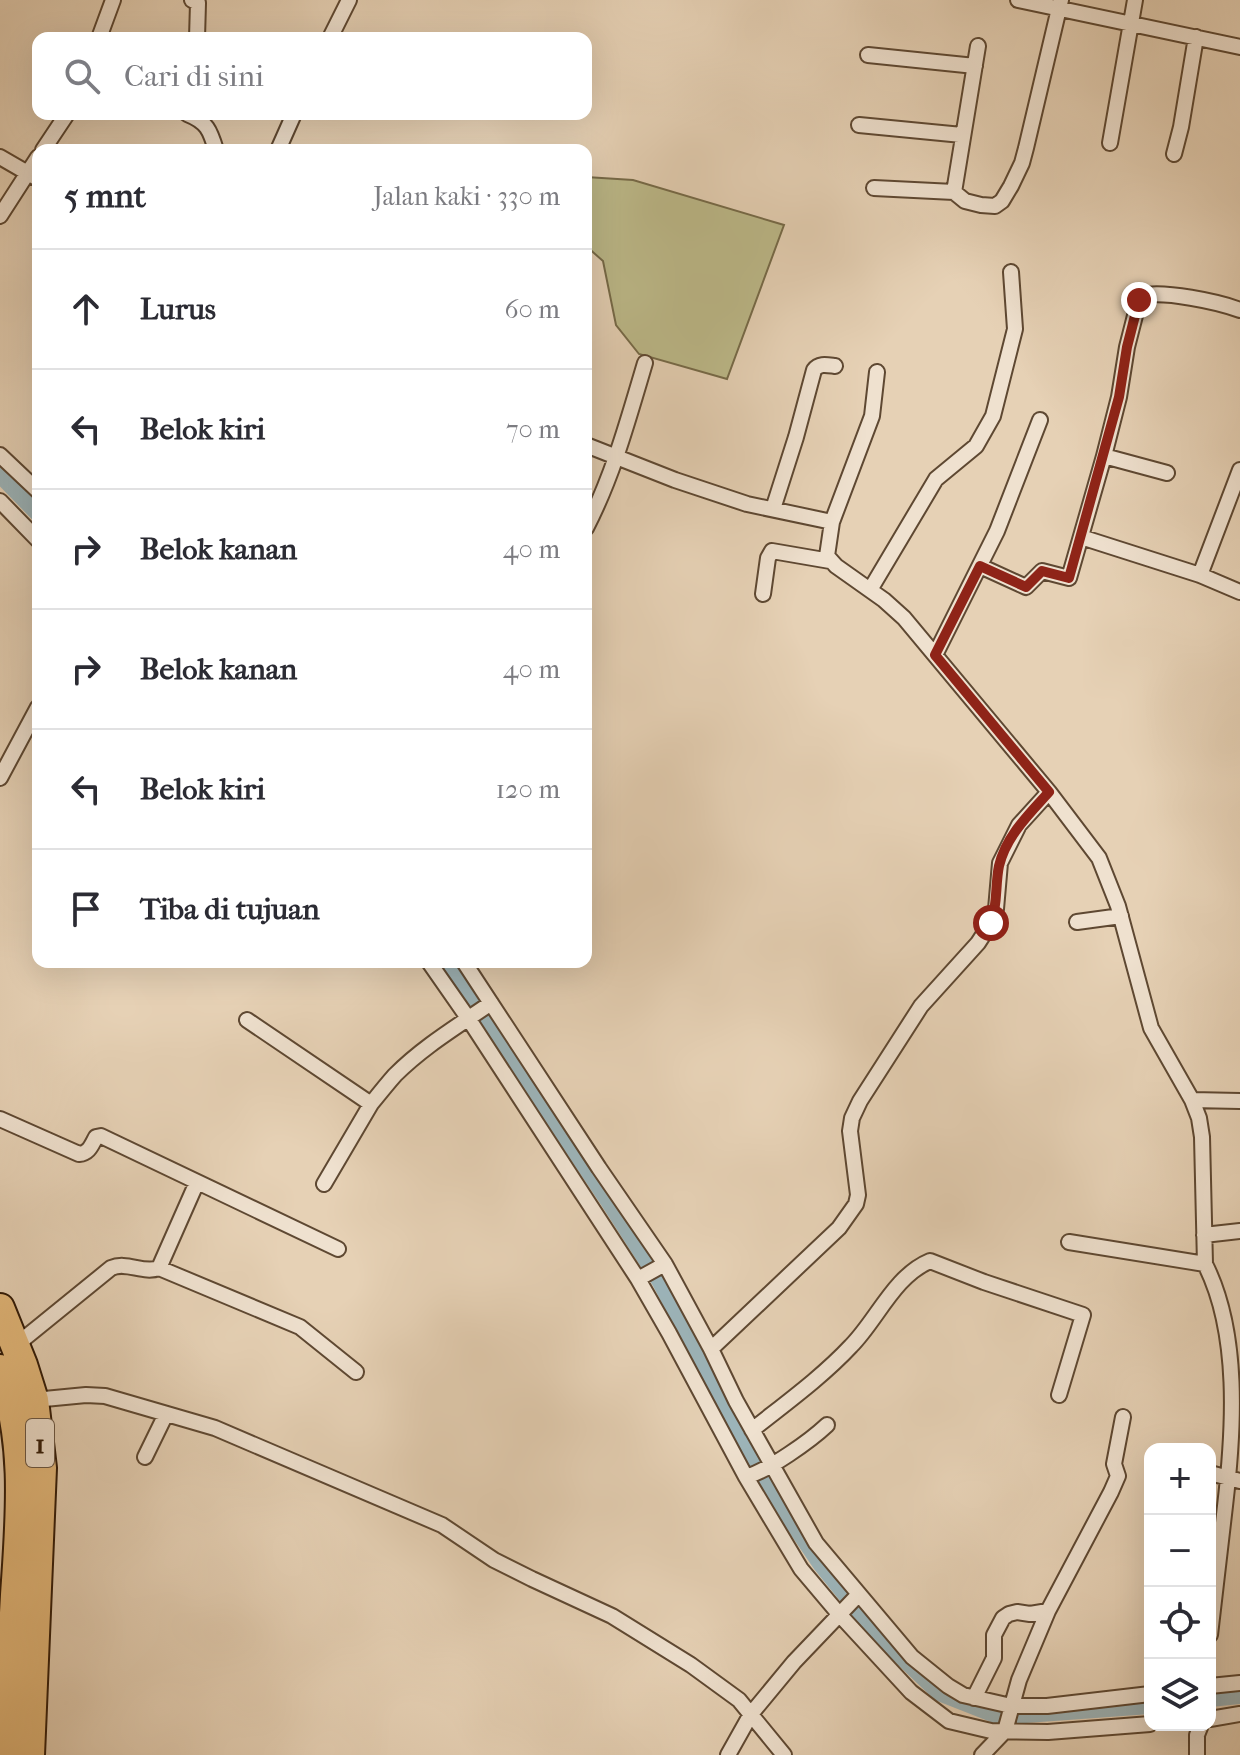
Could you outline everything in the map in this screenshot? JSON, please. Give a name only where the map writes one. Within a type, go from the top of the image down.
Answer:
[{"type":"highway","name":"1","points":[[0,1308],[8,1357],[7,1425],[19,1469],[14,1507],[6,1755]]},
{"type":"highway","name":"1","points":[[8,1357],[34,1400],[42,1468],[30,1755]]},
{"type":"street","points":[[101,32],[113,0]]},
{"type":"street","points":[[192,0],[198,3],[197,32]]},
{"type":"street","points":[[333,32],[349,0]]},
{"type":"street","points":[[1018,0],[1060,4],[1131,24],[1240,47]]},
{"type":"street","points":[[1110,143],[1135,0]]},
{"type":"street","points":[[874,188],[954,192],[965,201],[981,205],[995,206],[1002,201],[1022,163],[1060,4]]},
{"type":"street","points":[[1174,154],[1196,37]]},
{"type":"street","points":[[954,192],[978,46]]},
{"type":"street","points":[[868,55],[975,66]]},
{"type":"street","points":[[47,144],[63,120]]},
{"type":"street","points":[[200,120],[210,131],[214,144]]},
{"type":"street","points":[[281,144],[291,120]]},
{"type":"street","points":[[859,125],[962,135]]},
{"type":"street","points":[[0,157],[32,174]]},
{"type":"street","points":[[0,216],[32,176]]},
{"type":"street","points":[[870,590],[936,479],[976,446],[993,416],[1015,329],[1011,272]]},
{"type":"street","points":[[980,566],[1026,587],[1042,571],[1069,578],[1104,456],[1141,296],[1177,297],[1240,310]]},
{"type":"street","points":[[592,516],[617,457],[645,363]]},
{"type":"street","points":[[773,509],[814,370],[822,365],[835,366]]},
{"type":"street","points":[[877,372],[872,416],[832,522],[827,556],[904,618],[1049,792],[1099,858],[1121,916],[1151,1028],[1199,1118],[1205,1264],[1224,1302],[1233,1355],[1234,1479],[1216,1596]]},
{"type":"street","points":[[935,655],[997,531],[1040,420]]},
{"type":"street","points":[[592,447],[747,504],[832,522]]},
{"type":"street","points":[[0,455],[32,485]]},
{"type":"street","points":[[1104,456],[1167,473]]},
{"type":"street","points":[[1200,575],[1240,470]]},
{"type":"street","points":[[0,501],[32,534]]},
{"type":"street","points":[[1081,537],[1200,575],[1240,592]]},
{"type":"street","points":[[763,594],[768,558],[772,551],[830,561]]},
{"type":"street","points":[[0,778],[32,718]]},
{"type":"street","points":[[711,1349],[839,1228],[856,1204],[858,1195],[850,1131],[852,1118],[921,1006],[978,943],[989,926],[996,909],[998,874],[1004,853],[1019,825],[1049,792]]},
{"type":"street","points":[[1077,922],[1121,916]]},
{"type":"street","points":[[435,968],[479,1010],[599,1168],[711,1349],[723,1408],[752,1430],[759,1471],[856,1597],[912,1657],[963,1695],[1008,1718],[1048,1732],[1144,1724]]},
{"type":"street","points":[[466,968],[479,1010],[759,1471],[801,1569],[911,1692],[949,1721],[991,1731],[1008,1718],[1047,1706],[1144,1695]]},
{"type":"street","points":[[324,1184],[371,1104],[394,1076],[417,1055],[479,1010]]},
{"type":"street","points":[[247,1020],[371,1104]]},
{"type":"street","points":[[1192,1100],[1240,1101]]},
{"type":"street","points":[[0,1119],[79,1154],[89,1150],[96,1137],[101,1136],[338,1249]]},
{"type":"street","points":[[159,1268],[197,1182]]},
{"type":"street","points":[[1204,1235],[1240,1231]]},
{"type":"street","points":[[1069,1242],[1205,1264]]},
{"type":"street","points":[[752,1430],[852,1345],[899,1285],[920,1265],[930,1261],[1083,1315],[1059,1395]]},
{"type":"street","points":[[8,1357],[111,1268],[120,1264],[153,1270],[159,1268],[291,1322],[356,1372]]},
{"type":"street","points":[[640,1278],[662,1266]]},
{"type":"street","points":[[34,1400],[105,1396],[215,1428],[442,1525],[494,1560],[612,1616],[691,1665],[739,1700],[784,1755]]},
{"type":"street","points":[[145,1457],[166,1414]]},
{"type":"street","points":[[982,1755],[1008,1718],[1019,1680],[1048,1611],[1118,1476],[1114,1464],[1123,1417]]},
{"type":"street","points":[[759,1471],[827,1425]]},
{"type":"street","points":[[728,1755],[751,1714],[794,1662],[856,1597]]},
{"type":"street","points":[[974,1698],[994,1658],[994,1635],[1003,1618],[1017,1612],[1030,1614],[1048,1611]]},
{"type":"street","points":[[1216,1685],[1240,1683]]},
{"type":"street","points":[[1216,1718],[1240,1714]]},
{"type":"street","points":[[1197,1755],[1199,1731]]},
{"type":"shaded area","points":[[592,177],[633,180],[784,225],[727,379],[639,354],[616,325],[603,261],[592,251]]},
{"type":"waterway","points":[[0,475],[32,508]]},
{"type":"waterway","points":[[452,968],[660,1282],[774,1496],[821,1565],[878,1635],[939,1693],[1000,1717],[1144,1706]]},
{"type":"waterway","points":[[1216,1698],[1240,1696]]},
{"type":"route","points":[[991,923],[1004,853],[1019,825],[1049,792],[935,655],[980,566],[1026,587],[1042,571],[1069,578],[1119,397],[1139,300]]}]
